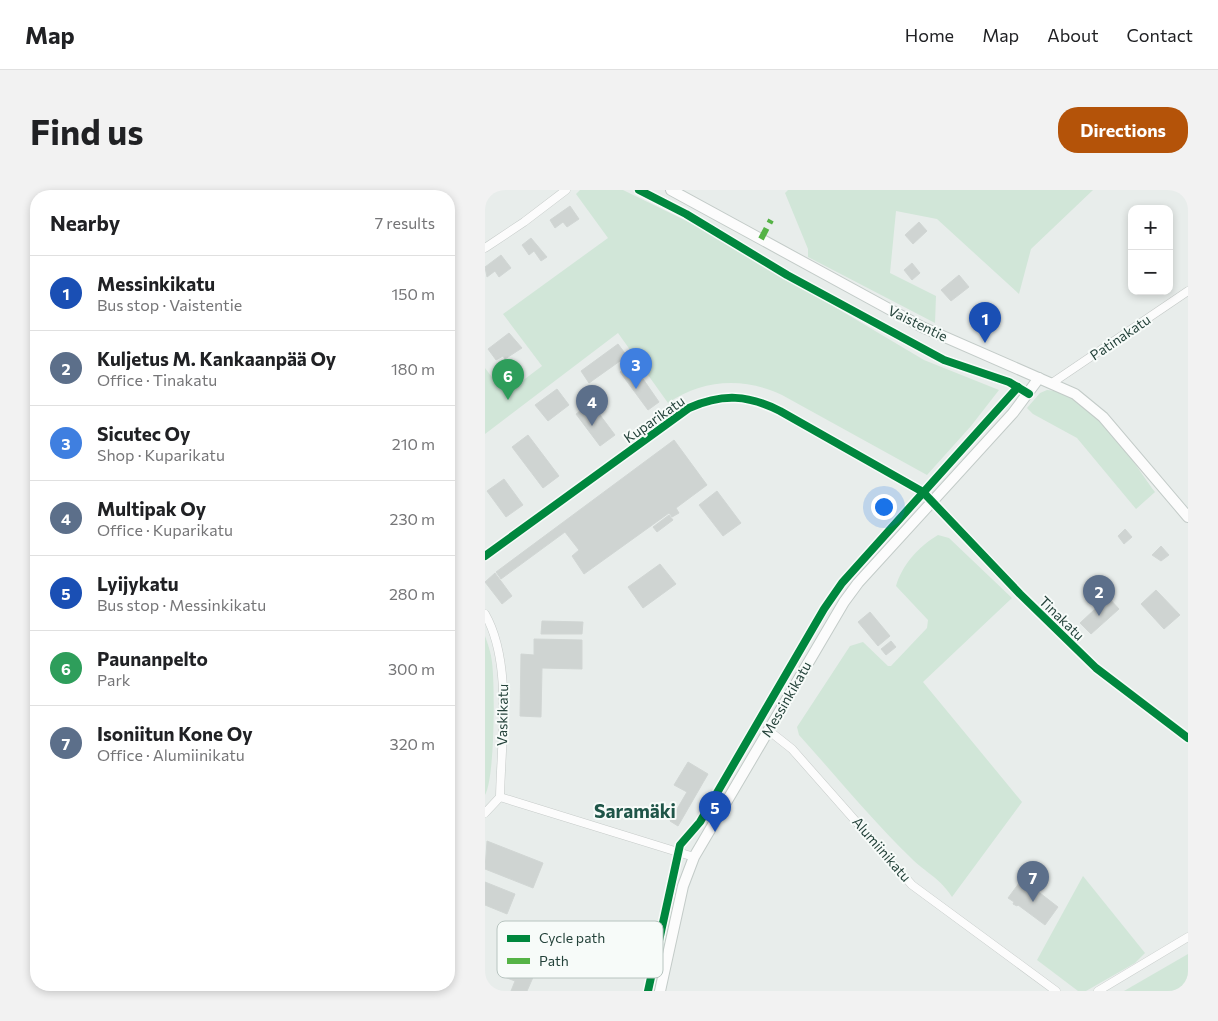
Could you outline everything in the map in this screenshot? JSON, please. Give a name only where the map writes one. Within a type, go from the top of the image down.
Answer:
[{"type":"street","points":[[485,248],[524,222],[566,190]]},
{"type":"street","name":"Vaistentie","points":[[671,190],[922,327],[1052,383],[1084,400],[1103,417],[1188,518]]},
{"type":"street","name":"Patinakatu","points":[[1052,383],[1188,291]]},
{"type":"street","name":"Messinkikatu","points":[[663,977],[683,886],[694,857],[844,602],[858,583],[1019,406],[1039,378]]},
{"type":"street","name":"Kuparikatu","points":[[485,556],[689,408],[712,400],[729,397],[755,400],[780,411],[923,492],[932,501]]},
{"type":"street","name":"Tinakatu","points":[[932,501],[1020,594],[1096,668],[1188,738]]},
{"type":"street","name":"Vaskikatu","points":[[485,614],[497,639],[501,660],[500,797]]},
{"type":"street","name":"Alumiinikatu","points":[[768,730],[792,749],[912,885],[1056,991]]},
{"type":"street","points":[[485,813],[500,797],[694,857]]},
{"type":"street","points":[[1098,991],[1188,937]]},
{"type":"street","name":"Messinkikatu","points":[[660,991],[663,978]]},
{"type":"green space","points":[[580,190],[623,190],[707,231],[924,360],[999,390],[971,426],[927,475],[768,389],[738,383],[709,385],[681,395],[668,403],[618,333],[485,434],[485,368],[505,394],[542,366],[503,314],[608,238],[576,194]]},
{"type":"green space","points":[[788,190],[1093,190],[1031,249],[1019,294],[937,219],[896,211],[890,273],[936,296],[935,323],[808,257],[808,249],[785,193]]},
{"type":"green space","points":[[1047,390],[1064,394],[1080,402],[1109,429],[1122,446],[1155,492],[1136,509],[1077,438],[1033,414],[1027,408],[1040,393]]},
{"type":"green space","points":[[938,535],[949,538],[1012,598],[923,682],[1022,802],[952,897],[938,880],[911,858],[868,813],[799,735],[797,727],[850,646],[863,642],[888,666],[891,666],[927,628],[928,620],[896,586],[902,571],[912,557]]},
{"type":"green space","points":[[485,636],[492,662],[494,710],[491,770],[485,795]]},
{"type":"green space","points":[[1083,876],[1145,953],[1135,963],[1086,991],[1078,991],[1037,960]]},
{"type":"green space","points":[[672,891],[674,900],[663,953],[663,932]]},
{"type":"green space","points":[[1188,954],[1188,991],[1124,991]]},
{"type":"green space","points":[[653,978],[658,978],[655,991],[650,991]]},
{"type":"building","points":[[570,206],[579,219],[567,227],[563,222],[555,228],[550,220]]},
{"type":"building","points":[[919,222],[927,231],[913,244],[905,235]]},
{"type":"building","points":[[531,238],[547,257],[541,261],[534,251],[529,255],[522,245]]},
{"type":"building","points":[[501,255],[511,268],[499,277],[495,271],[487,277],[485,267]]},
{"type":"building","points":[[912,263],[920,273],[912,280],[904,270]]},
{"type":"building","points":[[959,275],[969,287],[951,301],[941,290]]},
{"type":"building","points":[[509,333],[522,348],[505,359],[503,356],[496,360],[488,349]]},
{"type":"building","points":[[618,344],[627,356],[589,383],[581,371]]},
{"type":"building","points":[[632,363],[659,402],[648,410],[620,372]]},
{"type":"building","points":[[557,389],[569,405],[548,421],[535,405]]},
{"type":"building","points":[[591,403],[615,435],[600,446],[576,414]]},
{"type":"building","points":[[528,435],[559,476],[543,488],[512,447]]},
{"type":"building","points":[[674,440],[707,485],[676,508],[679,513],[672,517],[669,513],[584,574],[572,556],[579,550],[565,532],[501,579],[496,572]]},
{"type":"building","points":[[504,479],[523,505],[506,517],[487,491]]},
{"type":"building","points":[[717,491],[741,523],[723,536],[699,505]]},
{"type":"building","points":[[669,515],[673,520],[657,532],[653,527]]},
{"type":"building","points":[[1125,529],[1132,537],[1124,544],[1118,536]]},
{"type":"building","points":[[1161,546],[1169,555],[1161,561],[1152,555]]},
{"type":"building","points":[[660,564],[676,584],[643,608],[628,587]]},
{"type":"building","points":[[495,573],[512,596],[502,604],[485,582]]},
{"type":"building","points":[[1156,590],[1180,615],[1164,629],[1141,604]]},
{"type":"building","points":[[1108,597],[1119,609],[1091,634],[1080,623]]},
{"type":"building","points":[[870,612],[890,636],[878,646],[858,622]]},
{"type":"building","points":[[542,621],[583,622],[582,634],[541,634]]},
{"type":"building","points":[[534,639],[582,640],[582,669],[542,668],[541,717],[520,716],[521,654],[534,655]]},
{"type":"building","points":[[891,641],[896,647],[886,655],[881,649]]},
{"type":"building","points":[[688,762],[708,774],[678,826],[670,821],[687,792],[674,785]]},
{"type":"building","points":[[487,841],[543,863],[533,888],[485,869]]},
{"type":"building","points":[[1022,879],[1058,907],[1045,925],[1018,905],[1013,904],[1014,902],[1008,898]]},
{"type":"building","points":[[485,882],[515,894],[507,914],[485,905]]},
{"type":"building","points":[[507,978],[533,978],[527,991],[511,991],[515,981]]},
{"type":"marked path","points":[[761,239],[771,220]]},
{"type":"cycle path","points":[[639,190],[686,214],[787,275],[944,360],[1009,382],[1029,394]]},
{"type":"cycle path","points":[[663,923],[680,845],[700,822],[824,609],[842,583],[1018,387]]},
{"type":"cycle path","points":[[485,556],[689,408],[701,403],[724,398],[746,399],[780,411],[923,492],[1020,594],[1096,668],[1188,738]]},
{"type":"cycle path","points":[[648,991],[651,978]]},
{"type":"place","name":"Messinkikatu","points":[[985,343]]},
{"type":"place","name":"Sicutec Oy","points":[[636,389]]},
{"type":"place","name":"Paunanpelto","points":[[508,400]]},
{"type":"place","name":"Multipak Oy","points":[[592,426]]},
{"type":"place","name":"Kuljetus M. Kankaanpää Oy","points":[[1099,616]]},
{"type":"place","name":"Lyijykatu","points":[[715,832]]},
{"type":"place","name":"Isoniitun Kone Oy","points":[[1033,902]]},
{"type":"district","name":"Saramäki","points":[[635,810]]}]
